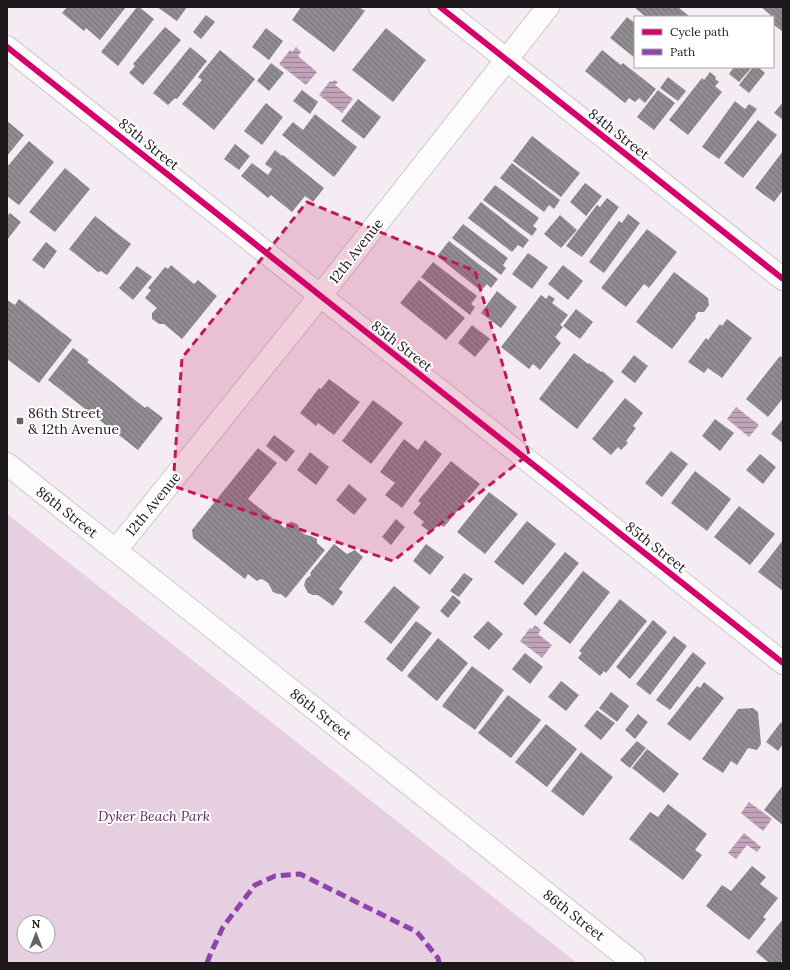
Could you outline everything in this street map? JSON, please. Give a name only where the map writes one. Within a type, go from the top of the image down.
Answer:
[{"type":"street","name":"84th Street","points":[[440,7],[783,279]]},
{"type":"street","name":"12th Avenue","points":[[116,550],[320,296],[548,7]]},
{"type":"street","name":"85th Street","points":[[7,47],[783,663]]},
{"type":"street","name":"86th Street","points":[[7,464],[634,963]]},
{"type":"highlighted area","points":[[307,202],[475,271],[529,454],[393,561],[173,486],[182,358]]},
{"type":"green space","name":"Dyker Beach Park","points":[[7,514],[577,963],[7,963]]},
{"type":"shaded area","points":[[296,47],[301,52],[298,56],[317,72],[306,85],[279,64],[290,50],[292,52]]},
{"type":"shaded area","points":[[334,80],[338,82],[335,85],[353,99],[342,113],[319,95],[330,81],[332,82]]},
{"type":"shaded area","points":[[736,407],[759,425],[749,437],[727,419]]},
{"type":"shaded area","points":[[535,625],[541,630],[538,634],[552,645],[542,658],[520,641],[530,628],[532,629]]},
{"type":"shaded area","points":[[749,802],[772,819],[763,831],[741,813]]},
{"type":"shaded area","points":[[744,833],[761,847],[757,852],[747,845],[736,859],[728,853]]},
{"type":"building","points":[[67,7],[126,7],[100,40],[86,28],[84,31],[62,13]]},
{"type":"building","points":[[137,7],[154,19],[118,66],[101,52]]},
{"type":"building","points":[[157,7],[187,7],[177,21]]},
{"type":"building","points":[[301,7],[359,7],[365,11],[334,52],[292,20]]},
{"type":"building","points":[[634,7],[678,7],[689,16],[645,16]]},
{"type":"building","points":[[761,7],[783,7],[783,32],[774,25],[774,16],[772,16]]},
{"type":"building","points":[[206,15],[215,22],[201,39],[193,32]]},
{"type":"building","points":[[627,17],[634,22],[634,57],[610,38]]},
{"type":"building","points":[[165,27],[181,40],[143,85],[129,73],[135,66],[133,64]]},
{"type":"building","points":[[266,28],[283,41],[269,60],[252,47]]},
{"type":"building","points":[[386,28],[426,60],[393,102],[352,70]]},
{"type":"building","points":[[190,47],[207,61],[177,99],[175,98],[168,105],[153,93]]},
{"type":"building","points":[[220,50],[255,79],[214,130],[182,104],[202,80],[198,77]]},
{"type":"building","points":[[602,50],[621,65],[623,63],[656,89],[645,103],[639,98],[635,102],[629,98],[625,103],[585,71]]},
{"type":"building","points":[[271,63],[284,73],[269,91],[257,81]]},
{"type":"building","points":[[733,68],[751,68],[739,82],[729,74]]},
{"type":"building","points":[[752,68],[759,68],[765,73],[749,93],[739,85]]},
{"type":"building","points":[[710,72],[719,82],[715,86],[722,92],[688,135],[669,120],[702,78],[704,80]]},
{"type":"building","points":[[668,77],[686,91],[678,101],[660,88]]},
{"type":"building","points":[[302,90],[318,102],[310,114],[293,101]]},
{"type":"building","points":[[658,90],[675,103],[654,130],[637,117]]},
{"type":"building","points":[[358,99],[381,117],[364,139],[341,121]]},
{"type":"building","points":[[735,101],[745,109],[749,104],[757,109],[719,159],[702,147]]},
{"type":"building","points":[[783,102],[783,120],[774,113]]},
{"type":"building","points":[[266,103],[283,117],[262,145],[244,131]]},
{"type":"building","points":[[315,114],[357,147],[334,177],[282,135],[293,122],[303,130]]},
{"type":"building","points":[[758,120],[777,135],[743,178],[724,163]]},
{"type":"building","points":[[7,121],[24,135],[7,156]]},
{"type":"building","points":[[532,136],[580,173],[561,197],[513,161]]},
{"type":"building","points":[[29,141],[54,162],[19,205],[7,196],[7,167]]},
{"type":"building","points":[[235,144],[250,156],[239,170],[224,159]]},
{"type":"building","points":[[275,150],[324,188],[313,202],[305,196],[292,212],[271,195],[268,198],[241,176],[252,163],[268,175],[272,169],[265,164]]},
{"type":"building","points":[[783,151],[783,190],[774,202],[755,188]]},
{"type":"building","points":[[512,163],[560,200],[554,209],[549,205],[544,212],[500,178]]},
{"type":"building","points":[[65,168],[90,189],[55,232],[29,212]]},
{"type":"building","points":[[585,183],[602,196],[586,216],[570,202]]},
{"type":"building","points":[[495,185],[539,218],[533,226],[537,229],[532,236],[483,200]]},
{"type":"building","points":[[607,198],[619,207],[582,257],[566,246],[597,205],[600,207]]},
{"type":"building","points":[[481,202],[529,240],[523,248],[518,245],[512,252],[468,218]]},
{"type":"building","points":[[10,213],[21,222],[7,240],[7,216]]},
{"type":"building","points":[[628,214],[640,223],[604,273],[589,262],[619,221],[622,223]]},
{"type":"building","points":[[560,215],[577,230],[561,248],[544,234]]},
{"type":"building","points":[[95,216],[131,244],[107,275],[101,271],[98,272],[69,249]]},
{"type":"building","points":[[463,224],[508,258],[503,265],[506,268],[501,275],[452,238]]},
{"type":"building","points":[[647,229],[677,252],[649,288],[644,284],[626,307],[601,288]]},
{"type":"building","points":[[449,241],[498,279],[491,288],[487,284],[481,291],[437,256]]},
{"type":"building","points":[[46,242],[57,251],[44,269],[32,260]]},
{"type":"building","points":[[528,253],[548,267],[532,289],[512,274]]},
{"type":"building","points":[[433,262],[477,296],[471,304],[475,307],[470,315],[421,277]]},
{"type":"building","points":[[171,265],[194,284],[198,280],[217,296],[182,339],[164,324],[159,324],[152,319],[152,313],[157,308],[145,298],[151,290],[148,288],[165,267],[168,269]]},
{"type":"building","points":[[563,265],[583,281],[568,300],[548,284]]},
{"type":"building","points":[[137,266],[152,277],[133,300],[119,288]]},
{"type":"building","points":[[674,272],[708,298],[709,305],[704,312],[698,312],[695,316],[696,318],[672,349],[636,322]]},
{"type":"building","points":[[419,280],[465,318],[446,340],[400,303]]},
{"type":"building","points":[[497,291],[517,307],[501,328],[481,313]]},
{"type":"building","points":[[541,295],[546,299],[549,295],[555,299],[552,303],[568,315],[560,325],[563,327],[555,337],[561,343],[540,370],[533,364],[529,369],[501,347]]},
{"type":"building","points":[[19,299],[72,340],[39,383],[7,359],[7,300],[15,305]]},
{"type":"building","points":[[576,309],[593,322],[580,339],[563,326]]},
{"type":"building","points":[[727,319],[752,338],[722,378],[708,368],[704,373],[688,362],[706,338],[708,340],[720,324],[722,326]]},
{"type":"building","points":[[472,325],[490,339],[475,357],[458,343]]},
{"type":"building","points":[[73,348],[89,360],[87,362],[145,408],[147,406],[163,418],[138,450],[48,380]]},
{"type":"building","points":[[574,353],[588,364],[589,363],[601,372],[602,371],[614,381],[577,429],[539,399]]},
{"type":"building","points":[[634,355],[648,366],[635,383],[621,372]]},
{"type":"building","points":[[780,356],[783,358],[783,398],[768,417],[746,399]]},
{"type":"building","points":[[329,379],[360,402],[334,435],[318,423],[316,426],[300,413],[319,388],[321,389]]},
{"type":"building","points":[[625,398],[643,413],[633,426],[636,428],[626,441],[628,443],[621,450],[618,447],[611,455],[592,439]]},
{"type":"building","points":[[373,400],[403,423],[371,464],[342,441]]},
{"type":"building","points":[[715,419],[734,433],[720,451],[702,436]]},
{"type":"building","points":[[783,419],[783,443],[771,434]]},
{"type":"building","points":[[274,435],[295,451],[286,462],[266,446]]},
{"type":"building","points":[[404,439],[418,450],[425,440],[442,454],[402,508],[385,495],[395,483],[380,472]]},
{"type":"building","points":[[258,448],[277,463],[248,499],[285,528],[290,522],[298,525],[299,530],[306,535],[317,539],[317,543],[325,550],[286,598],[281,594],[273,592],[268,583],[262,579],[257,581],[248,574],[245,579],[193,538],[192,530]]},
{"type":"building","points":[[671,451],[688,464],[662,497],[645,483]]},
{"type":"building","points":[[310,452],[329,467],[316,485],[297,470]]},
{"type":"building","points":[[760,454],[776,467],[763,484],[746,470]]},
{"type":"building","points":[[451,461],[480,484],[444,527],[439,524],[431,533],[421,525],[424,522],[413,513],[421,503],[418,501]]},
{"type":"building","points":[[695,471],[731,499],[707,531],[671,503]]},
{"type":"building","points":[[349,484],[367,499],[354,515],[336,500]]},
{"type":"building","points":[[489,492],[518,514],[485,554],[457,532]]},
{"type":"building","points":[[739,506],[775,534],[750,565],[714,537]]},
{"type":"building","points":[[396,519],[405,527],[391,545],[382,537]]},
{"type":"building","points":[[527,521],[556,544],[523,585],[494,562]]},
{"type":"building","points":[[783,540],[783,591],[758,572]]},
{"type":"building","points":[[334,544],[347,554],[355,550],[363,557],[339,589],[343,592],[333,606],[318,595],[308,593],[304,585],[306,579],[311,575],[310,573]]},
{"type":"building","points":[[426,544],[444,557],[430,575],[413,561]]},
{"type":"building","points":[[565,552],[579,563],[536,616],[523,604]]},
{"type":"building","points":[[583,571],[610,592],[570,644],[543,623]]},
{"type":"building","points":[[464,573],[473,579],[459,597],[450,591]]},
{"type":"building","points":[[394,586],[420,607],[391,644],[364,622]]},
{"type":"building","points":[[453,595],[461,602],[448,618],[440,611]]},
{"type":"building","points":[[620,599],[647,621],[606,673],[604,671],[600,676],[578,658],[582,653],[579,651]]},
{"type":"building","points":[[653,620],[667,632],[630,679],[616,667]]},
{"type":"building","points":[[416,621],[432,633],[402,672],[386,659]]},
{"type":"building","points":[[488,621],[503,634],[489,650],[473,637]]},
{"type":"building","points":[[674,636],[687,646],[650,695],[636,684]]},
{"type":"building","points":[[438,638],[468,663],[437,701],[407,676]]},
{"type":"building","points":[[693,652],[706,663],[670,710],[656,700]]},
{"type":"building","points":[[525,653],[543,667],[530,684],[512,669]]},
{"type":"building","points":[[472,666],[504,690],[475,730],[442,706]]},
{"type":"building","points":[[561,681],[579,695],[566,711],[548,697]]},
{"type":"building","points":[[704,682],[724,698],[690,741],[667,724],[697,686],[700,688]]},
{"type":"building","points":[[611,692],[629,706],[617,722],[599,708]]},
{"type":"building","points":[[508,695],[541,720],[511,758],[478,733]]},
{"type":"building","points":[[753,708],[758,712],[761,744],[757,750],[748,748],[737,765],[731,761],[723,773],[702,759],[738,709]]},
{"type":"building","points":[[597,710],[615,723],[601,740],[584,726]]},
{"type":"building","points":[[638,714],[648,722],[635,739],[625,730]]},
{"type":"building","points":[[781,722],[783,724],[783,744],[778,751],[766,742]]},
{"type":"building","points":[[546,724],[577,749],[547,787],[515,762]]},
{"type":"building","points":[[637,741],[646,748],[630,768],[620,760]]},
{"type":"building","points":[[647,749],[679,774],[664,793],[632,768]]},
{"type":"building","points":[[581,752],[613,777],[583,816],[551,791]]},
{"type":"building","points":[[783,785],[783,825],[764,810]]},
{"type":"building","points":[[668,804],[707,834],[695,850],[702,855],[683,880],[629,839],[650,812],[658,817]]},
{"type":"building","points":[[752,866],[766,877],[760,884],[778,898],[763,917],[766,919],[749,940],[706,906],[722,885],[731,891]]},
{"type":"building","points":[[783,919],[783,960],[780,963],[769,963],[756,952]]},
{"type":"marked path","points":[[207,963],[223,927],[255,885],[275,876],[300,874],[417,932],[438,958],[439,963]]},
{"type":"cycle path","points":[[440,7],[783,279]]},
{"type":"cycle path","points":[[7,47],[783,663]]},
{"type":"place","name":"86th Street & 12th Avenue","points":[[20,421]]}]
